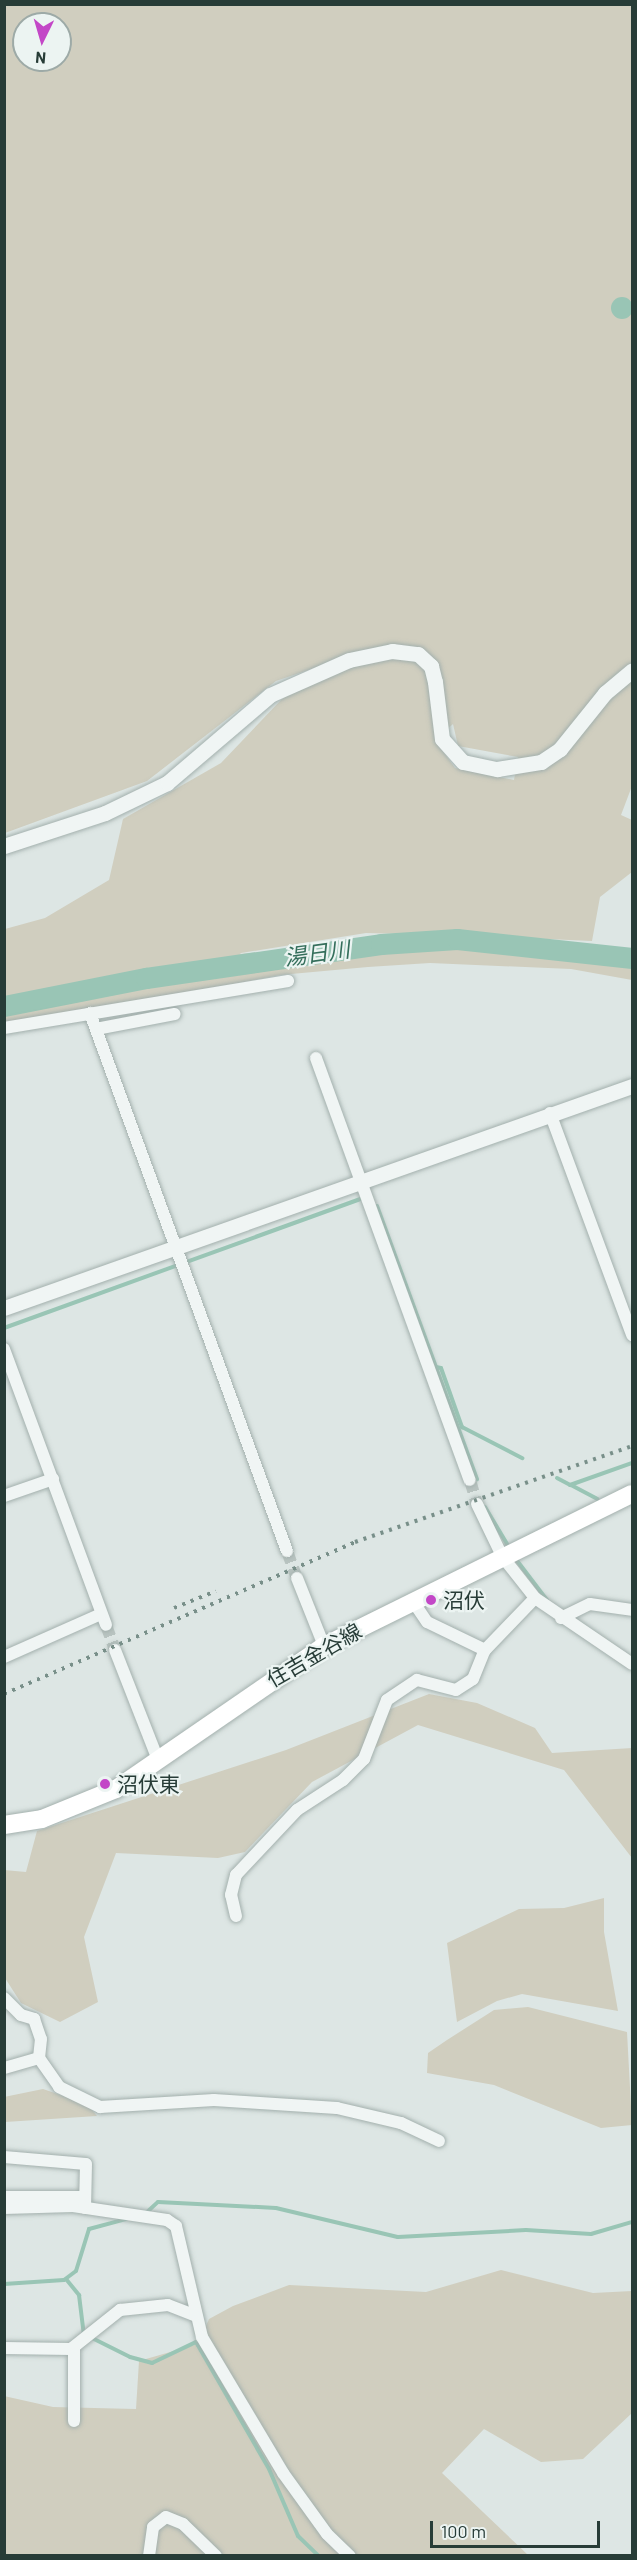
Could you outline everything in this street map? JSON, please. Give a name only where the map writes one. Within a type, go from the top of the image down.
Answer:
[{"type":"main road","name":"住吉金谷線","points":[[4,1825],[75,1807],[158,1760],[324,1646],[502,1556],[633,1494]]},
{"type":"street","points":[[4,846],[105,813],[167,783],[270,695],[350,660],[392,651],[418,654],[431,666],[442,739],[463,762],[496,769],[541,762],[560,749],[605,693],[633,670]]},
{"type":"street","points":[[4,1028],[288,981]]},
{"type":"street","points":[[90,1013],[287,1551]]},
{"type":"street","points":[[96,1029],[175,1014]]},
{"type":"street","points":[[316,1058],[470,1480]]},
{"type":"street","points":[[4,1308],[178,1257],[360,1182],[550,1113],[633,1086]]},
{"type":"street","points":[[550,1113],[633,1335]]},
{"type":"street","points":[[4,1348],[104,1620],[4,1657]]},
{"type":"street","points":[[4,1496],[53,1479]]},
{"type":"street","points":[[477,1504],[502,1556],[535,1598],[561,1618],[633,1664]]},
{"type":"street","points":[[297,1578],[324,1646]]},
{"type":"street","points":[[236,1916],[231,1895],[236,1875],[297,1810],[343,1780],[364,1759],[387,1700],[417,1680],[464,1690],[485,1650],[535,1598]]},
{"type":"street","points":[[413,1600],[427,1622],[485,1650]]},
{"type":"street","points":[[561,1618],[590,1604],[633,1610]]},
{"type":"street","points":[[115,1650],[158,1760]]},
{"type":"street","points":[[4,1998],[21,2015],[34,2019],[41,2039],[39,2058],[59,2088],[100,2107],[214,2100],[337,2108],[401,2123],[439,2141]]},
{"type":"street","points":[[4,2068],[39,2058]]},
{"type":"street","points":[[4,2157],[86,2164],[85,2202]]},
{"type":"street","points":[[4,2197],[85,2202],[176,2226],[184,2245],[194,2315],[283,2473],[327,2534],[350,2556]]},
{"type":"street","points":[[4,2208],[85,2202]]},
{"type":"street","points":[[4,2348],[79,2344],[120,2310],[168,2305],[194,2315]]},
{"type":"street","points":[[74,2421],[79,2344]]},
{"type":"street","points":[[149,2556],[153,2527],[166,2517],[183,2524],[216,2556]]},
{"type":"shaded area","points":[[5,5],[632,5],[632,786],[621,815],[632,820],[632,872],[600,897],[592,941],[478,936],[632,950],[632,980],[571,969],[430,963],[368,967],[280,975],[5,1028],[5,929],[45,918],[109,880],[123,819],[221,763],[281,700],[326,664],[276,681],[147,781],[5,833]],"holes":[[[453,724],[458,746],[518,757],[514,780],[455,768],[435,740]],[[366,933],[442,935],[240,954],[241,953]]]},
{"type":"shaded area","points":[[622,297],[630,300],[633,308],[630,316],[622,319],[614,316],[611,308],[614,300]]},
{"type":"shaded area","points":[[429,1694],[477,1703],[535,1728],[552,1753],[632,1748],[632,1858],[564,1770],[418,1725],[312,1782],[245,1852],[218,1858],[116,1853],[84,1937],[98,2002],[60,2022],[21,2003],[5,1978],[4,1870],[26,1872],[37,1831],[286,1750]]},
{"type":"shaded area","points":[[604,1898],[604,1932],[618,2011],[522,1994],[497,2001],[457,2022],[447,1943],[519,1909],[564,1908]]},
{"type":"shaded area","points":[[528,2007],[627,2032],[632,2125],[601,2128],[494,2085],[427,2073],[428,2053],[447,2040],[494,2010]]},
{"type":"shaded area","points":[[43,2089],[87,2104],[97,2116],[5,2122],[4,2097]]},
{"type":"shaded area","points":[[501,2270],[593,2293],[632,2291],[632,2413],[583,2459],[541,2462],[484,2429],[442,2473],[528,2555],[5,2555],[4,2396],[53,2407],[136,2409],[139,2361],[198,2344],[209,2319],[233,2306],[289,2285],[426,2292]]},
{"type":"waterway","name":"湯日川","points":[[4,1006],[146,978],[381,944],[457,939],[632,958]]},
{"type":"waterway","points":[[4,1328],[360,1199]]},
{"type":"waterway","points":[[377,1206],[477,1479]]},
{"type":"waterway","points":[[436,1367],[441,1368],[462,1427],[522,1458]]},
{"type":"waterway","points":[[557,1478],[570,1485],[632,1463]]},
{"type":"waterway","points":[[571,1485],[597,1499]]},
{"type":"waterway","points":[[485,1507],[510,1549]]},
{"type":"waterway","points":[[515,1558],[547,1600]]},
{"type":"waterway","points":[[146,2213],[158,2202],[276,2208],[398,2237],[526,2230],[591,2234],[632,2222]]},
{"type":"waterway","points":[[4,2284],[64,2280],[76,2271],[89,2229],[127,2219]]},
{"type":"waterway","points":[[66,2279],[79,2295],[84,2334],[130,2357],[152,2363],[196,2342],[269,2469],[298,2536],[319,2556]]},
{"type":"tunnel","points":[[470,1480],[477,1504]]},
{"type":"tunnel","points":[[287,1551],[297,1578]]},
{"type":"tunnel","points":[[106,1625],[115,1650]]},
{"type":"railway","points":[[4,1694],[355,1542],[632,1446]]},
{"type":"railway","points":[[174,1608],[216,1591]]},
{"type":"place","name":"沼伏","points":[[431,1600]]},
{"type":"place","name":"沼伏東","points":[[105,1784]]}]
